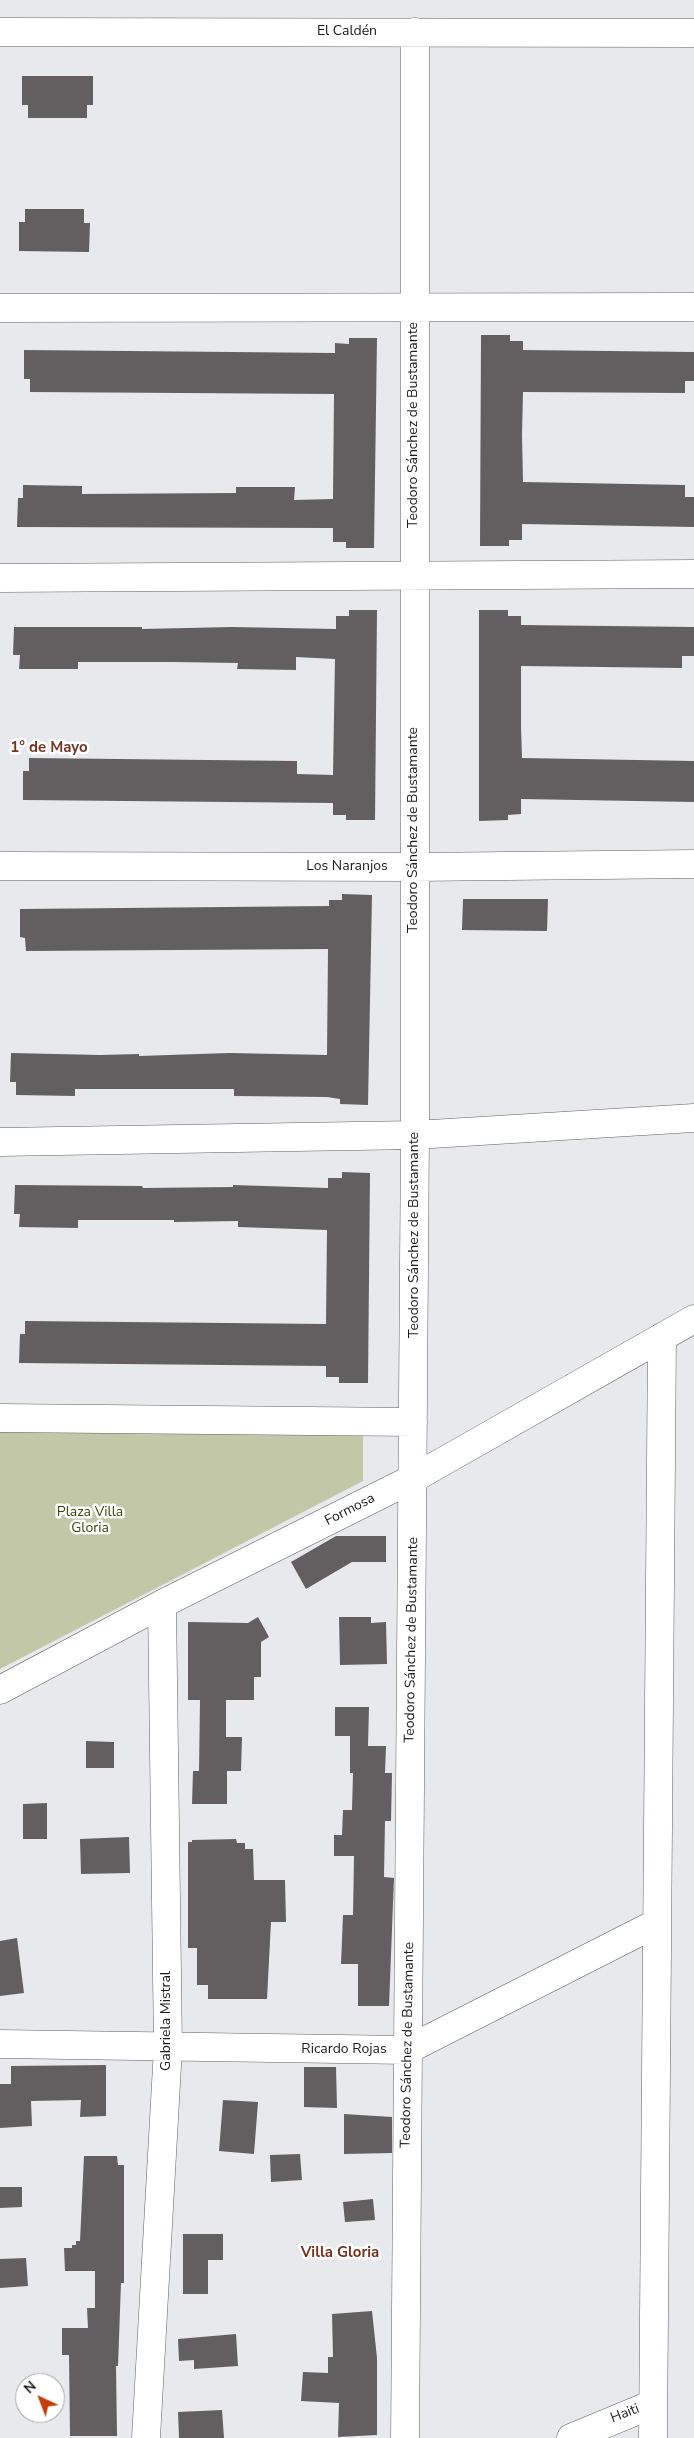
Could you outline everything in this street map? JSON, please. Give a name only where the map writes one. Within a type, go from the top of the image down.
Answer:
[{"type":"street","name":"El Caldén","points":[[0,32],[694,33]]},
{"type":"street","name":"Teodoro Sánchez de Bustamante","points":[[405,2438],[407,2050],[414,1478],[415,32]]},
{"type":"street","points":[[0,308],[414,309],[694,307]]},
{"type":"street","points":[[0,578],[694,574]]},
{"type":"street","name":"Los Naranjos","points":[[0,866],[414,868],[694,864]]},
{"type":"street","points":[[0,1142],[415,1135],[694,1118]]},
{"type":"street","name":"Formosa","points":[[0,1690],[162,1604],[414,1478],[694,1319]]},
{"type":"street","points":[[653,2438],[656,2340],[662,1338]]},
{"type":"street","points":[[0,1418],[413,1422]]},
{"type":"street","name":"Gabriela Mistral","points":[[146,2438],[168,2048],[162,1604]]},
{"type":"street","name":"Ricardo Rojas","points":[[0,2044],[168,2048],[407,2050],[657,1924]]},
{"type":"street","name":"Haiti","points":[[571,2438],[653,2404]]},
{"type":"green space","name":"Plaza Villa Gloria","points":[[0,1431],[363,1434],[363,1481],[0,1669]]},
{"type":"building","points":[[22,76],[93,76],[93,105],[87,105],[87,118],[28,118],[28,105],[22,105]]},
{"type":"building","points":[[25,209],[84,209],[84,223],[90,223],[89,252],[19,251],[19,222],[25,222]]},
{"type":"building","points":[[481,335],[510,335],[510,341],[523,341],[523,350],[694,352],[694,381],[685,381],[685,393],[523,392],[522,435],[523,482],[685,485],[685,497],[694,497],[694,527],[522,524],[522,540],[509,540],[509,546],[480,546]]},
{"type":"building","points":[[349,338],[377,338],[374,548],[346,548],[346,542],[333,542],[333,528],[17,527],[18,498],[23,498],[23,485],[82,486],[82,494],[236,493],[236,487],[295,487],[294,500],[333,499],[334,394],[30,392],[30,379],[24,379],[24,350],[335,353],[335,343],[349,344]]},
{"type":"building","points":[[349,610],[377,610],[375,820],[346,820],[346,815],[333,815],[333,803],[23,800],[23,771],[29,771],[29,758],[297,761],[297,774],[333,775],[335,659],[296,657],[296,670],[237,669],[238,663],[173,662],[78,662],[78,669],[19,669],[20,655],[13,655],[14,627],[336,629],[336,616],[349,616]]},
{"type":"building","points":[[479,610],[508,610],[508,616],[521,616],[521,625],[694,627],[694,656],[682,656],[682,668],[521,666],[521,727],[522,758],[694,761],[694,802],[521,799],[521,814],[508,815],[508,820],[479,821]]},
{"type":"building","points":[[342,894],[372,895],[368,1105],[340,1104],[340,1099],[327,1097],[234,1096],[234,1089],[75,1089],[75,1096],[16,1095],[16,1082],[10,1082],[11,1053],[139,1054],[139,1056],[229,1053],[327,1055],[328,949],[26,951],[25,938],[20,937],[20,909],[329,906],[329,900],[342,900]]},
{"type":"building","points":[[463,899],[548,899],[547,931],[462,930]]},
{"type":"building","points":[[342,1172],[370,1173],[368,1383],[339,1383],[339,1377],[326,1377],[326,1366],[19,1363],[20,1334],[25,1334],[25,1321],[326,1324],[327,1230],[238,1227],[238,1221],[174,1222],[174,1220],[78,1220],[78,1228],[19,1227],[20,1214],[14,1214],[15,1185],[142,1186],[143,1188],[233,1187],[233,1185],[328,1188],[328,1178],[342,1178]]},
{"type":"building","points":[[336,1536],[386,1536],[386,1562],[352,1562],[306,1589],[291,1562]]},
{"type":"building","points":[[258,1617],[269,1637],[261,1642],[261,1677],[254,1677],[254,1700],[226,1700],[226,1737],[242,1737],[241,1771],[227,1771],[227,1804],[192,1804],[193,1771],[199,1771],[200,1700],[188,1700],[188,1622],[248,1623]]},
{"type":"building","points":[[339,1617],[371,1617],[371,1623],[386,1622],[387,1664],[340,1665]]},
{"type":"building","points":[[335,1707],[369,1707],[368,1746],[386,1746],[385,1773],[392,1773],[391,1821],[385,1821],[384,1877],[394,1878],[389,2006],[358,2006],[358,1964],[341,1964],[343,1915],[353,1915],[354,1856],[334,1856],[334,1835],[342,1835],[343,1810],[352,1810],[353,1773],[350,1773],[350,1736],[335,1736]]},
{"type":"building","points":[[86,1741],[114,1742],[114,1768],[86,1768]]},
{"type":"building","points":[[47,1803],[47,1839],[23,1839],[23,1804]]},
{"type":"building","points":[[129,1837],[130,1873],[81,1874],[80,1839]]},
{"type":"building","points":[[236,1839],[237,1843],[245,1843],[245,1849],[253,1849],[254,1880],[285,1880],[286,1922],[271,1922],[267,1999],[208,1999],[208,1985],[197,1985],[197,1948],[188,1948],[188,1842],[192,1842],[192,1840]]},
{"type":"building","points":[[17,1938],[24,1993],[0,1996],[0,1941]]},
{"type":"building","points":[[106,2065],[106,2116],[80,2117],[81,2100],[31,2101],[32,2126],[0,2128],[0,2084],[11,2084],[11,2066]]},
{"type":"building","points":[[304,2067],[336,2067],[337,2108],[304,2107]]},
{"type":"building","points":[[223,2100],[258,2102],[254,2154],[219,2151]]},
{"type":"building","points":[[344,2114],[392,2117],[392,2153],[344,2154]]},
{"type":"building","points":[[300,2154],[302,2180],[271,2182],[270,2155]]},
{"type":"building","points":[[84,2156],[117,2156],[118,2165],[124,2165],[124,2283],[121,2283],[118,2366],[116,2366],[117,2436],[70,2436],[69,2355],[62,2355],[62,2328],[88,2328],[87,2308],[95,2308],[95,2271],[65,2271],[64,2248],[72,2248],[72,2245],[76,2245],[76,2241],[80,2241]]},
{"type":"building","points":[[0,2187],[22,2187],[22,2207],[0,2208]]},
{"type":"building","points":[[373,2199],[375,2220],[345,2222],[343,2202]]},
{"type":"building","points":[[183,2234],[223,2234],[223,2260],[208,2260],[208,2294],[183,2294]]},
{"type":"building","points":[[26,2258],[28,2286],[0,2288],[0,2259]]},
{"type":"building","points":[[372,2311],[377,2358],[377,2435],[338,2437],[339,2403],[301,2401],[303,2372],[328,2373],[328,2357],[333,2357],[332,2314]]},
{"type":"building","points":[[236,2334],[238,2366],[194,2369],[194,2360],[179,2361],[178,2339]]},
{"type":"building","points":[[222,2410],[224,2438],[179,2438],[178,2412]]},
{"type":"district","name":"1° de Mayo","points":[[49,748]]},
{"type":"district","name":"Villa Gloria","points":[[340,2253]]}]
